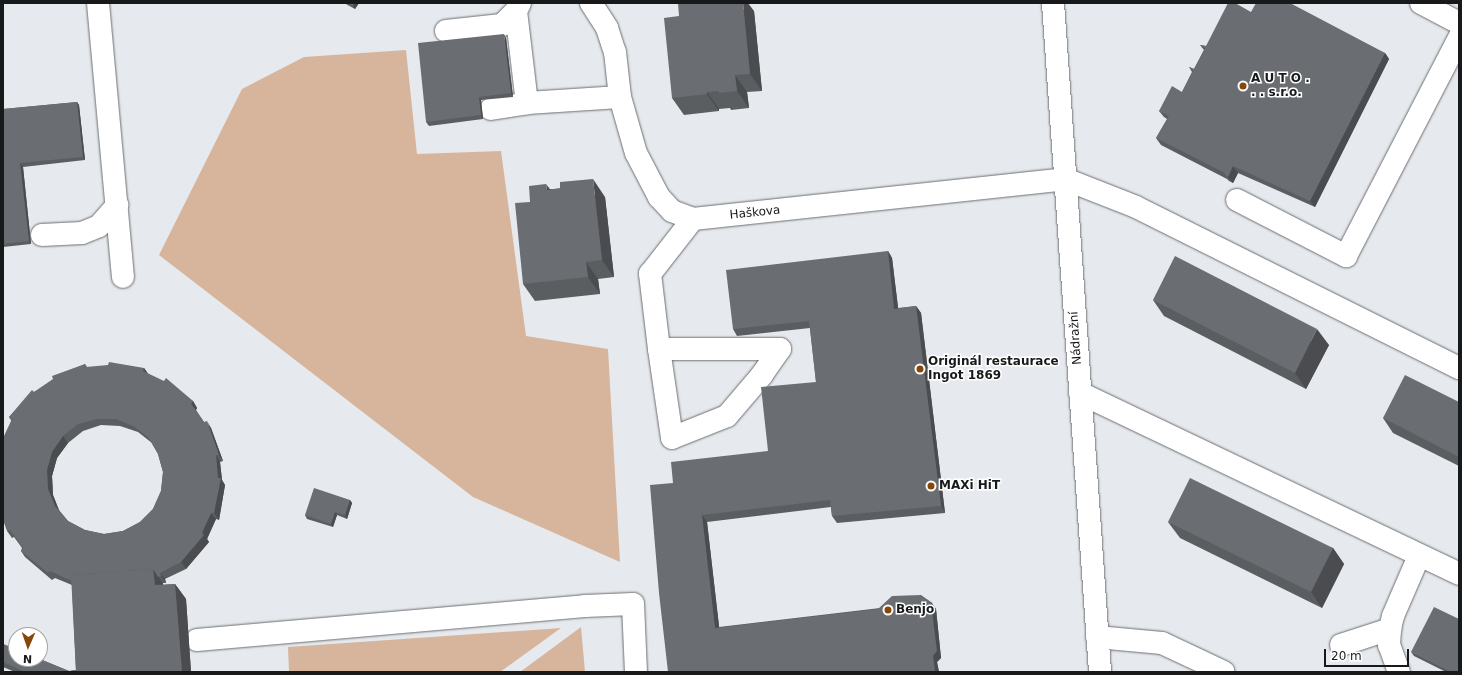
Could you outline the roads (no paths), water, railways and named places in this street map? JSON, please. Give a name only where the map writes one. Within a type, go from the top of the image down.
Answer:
[{"type":"street","points":[[98,3],[123,277]]},
{"type":"street","name":"Haškova","points":[[591,3],[607,28],[615,52],[620,97],[636,153],[659,197],[672,211],[693,220],[1065,179]]},
{"type":"street","name":"Nádražní","points":[[1053,3],[1100,672]]},
{"type":"street","points":[[1421,3],[1459,23]]},
{"type":"street","points":[[518,7],[527,104]]},
{"type":"street","points":[[446,31],[502,25],[518,7]]},
{"type":"street","points":[[1237,200],[1346,256],[1459,38]]},
{"type":"street","points":[[491,109],[527,104],[620,97]]},
{"type":"street","points":[[1065,179],[1136,207],[1459,368]]},
{"type":"street","points":[[42,235],[82,233],[99,226],[117,204]]},
{"type":"street","points":[[659,349],[780,349],[762,375],[727,416],[672,438],[659,349],[650,274],[693,220]]},
{"type":"street","points":[[1080,393],[1459,574]]},
{"type":"street","points":[[1399,672],[1389,646],[1390,629],[1393,616],[1419,556]]},
{"type":"street","points":[[197,640],[585,606],[633,604],[636,672]]},
{"type":"street","points":[[1341,645],[1390,629]]},
{"type":"street","points":[[1097,637],[1162,643],[1224,672]]},
{"type":"place","name":"A U T O . . . s.r.o.","points":[[1243,86]]},
{"type":"place","name":"Originál restaurace Ingot 1869","points":[[920,369]]},
{"type":"place","name":"MAXi HiT","points":[[931,486]]},
{"type":"place","name":"Benjo","points":[[888,610]]}]
